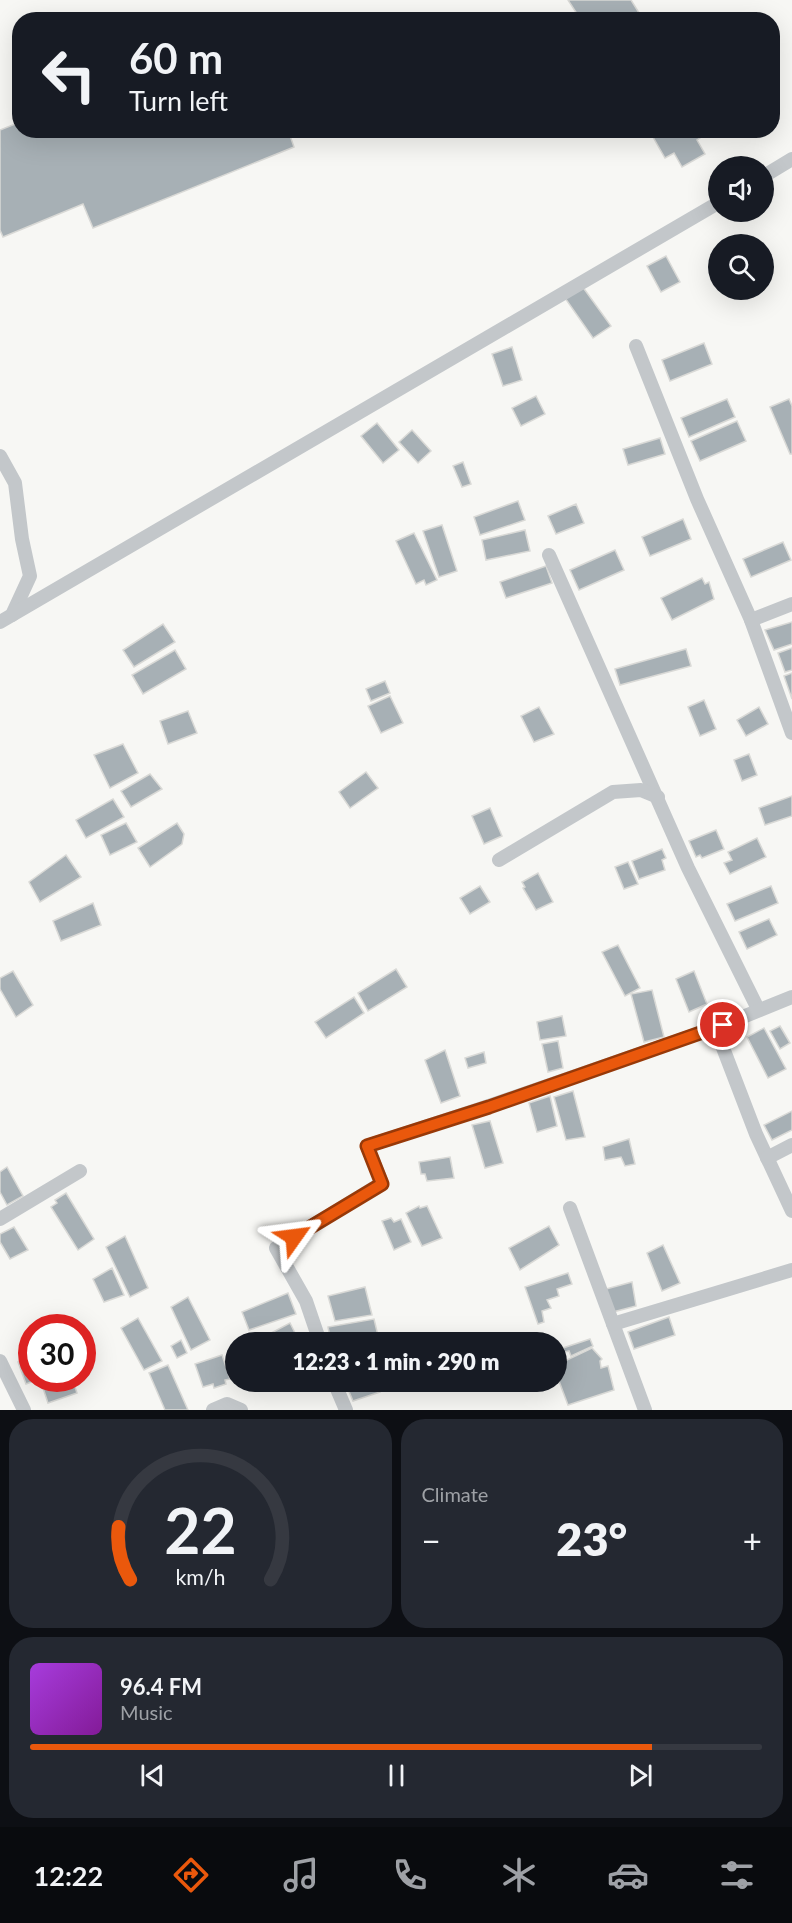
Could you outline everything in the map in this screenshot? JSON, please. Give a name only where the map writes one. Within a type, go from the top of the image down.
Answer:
[{"type":"street","points":[[774,170],[792,159]]},
{"type":"street","points":[[6,619],[708,208]]},
{"type":"street","points":[[636,346],[697,499],[751,620],[792,733]]},
{"type":"street","points":[[0,456],[15,483],[22,539],[30,576],[6,619]]},
{"type":"street","points":[[549,555],[658,796],[688,868],[758,1009]]},
{"type":"street","points":[[751,620],[792,604]]},
{"type":"street","points":[[499,860],[613,792],[641,790],[658,796]]},
{"type":"street","points":[[317,1332],[306,1301],[276,1248],[382,1184],[367,1146],[489,1107],[715,1027],[792,997]]},
{"type":"street","points":[[715,1027],[766,1158],[792,1210]]},
{"type":"street","points":[[766,1158],[792,1145]]},
{"type":"street","points":[[0,1219],[80,1171]]},
{"type":"street","points":[[570,1208],[645,1410]]},
{"type":"street","points":[[613,1324],[792,1270]]},
{"type":"street","points":[[1,1367],[24,1410]]},
{"type":"street","points":[[338,1392],[346,1410]]},
{"type":"street","points":[[213,1410],[227,1404],[241,1410]]},
{"type":"building","points":[[568,0],[631,0],[638,12],[576,12]]},
{"type":"building","points":[[12,125],[12,138],[291,138],[294,147],[93,228],[83,204],[3,237],[0,230],[0,130]]},
{"type":"building","points":[[654,138],[700,138],[697,140],[705,154],[682,167],[674,153],[665,158]]},
{"type":"building","points":[[666,256],[680,282],[661,292],[647,266]]},
{"type":"building","points":[[582,286],[611,326],[593,338],[565,298]]},
{"type":"building","points":[[704,343],[712,364],[670,381],[662,360]]},
{"type":"building","points":[[512,347],[522,380],[503,386],[492,354]]},
{"type":"building","points":[[536,396],[545,414],[521,426],[512,408]]},
{"type":"building","points":[[727,399],[735,417],[689,437],[681,418]]},
{"type":"building","points":[[789,399],[792,406],[792,454],[790,454],[770,407]]},
{"type":"building","points":[[737,421],[746,441],[700,461],[691,441]]},
{"type":"building","points":[[377,423],[399,450],[383,463],[361,436]]},
{"type":"building","points":[[412,430],[431,451],[418,463],[399,442]]},
{"type":"building","points":[[660,438],[665,454],[628,465],[623,449]]},
{"type":"building","points":[[463,462],[471,484],[462,487],[453,466]]},
{"type":"building","points":[[518,501],[525,520],[480,535],[474,517]]},
{"type":"building","points":[[576,504],[584,523],[556,534],[548,516]]},
{"type":"building","points":[[683,519],[691,539],[650,556],[642,537]]},
{"type":"building","points":[[442,525],[457,571],[439,577],[423,531]]},
{"type":"building","points":[[525,530],[530,551],[486,560],[482,540]]},
{"type":"building","points":[[414,533],[437,580],[426,585],[424,580],[416,584],[396,541]]},
{"type":"building","points":[[783,542],[791,560],[751,577],[743,559]]},
{"type":"building","points":[[615,550],[624,570],[579,590],[570,570]]},
{"type":"building","points":[[546,566],[552,583],[506,598],[500,582]]},
{"type":"building","points":[[702,578],[705,584],[709,582],[714,599],[672,620],[661,598]]},
{"type":"building","points":[[792,622],[792,644],[774,650],[765,630]]},
{"type":"building","points":[[163,624],[175,642],[134,667],[123,650]]},
{"type":"building","points":[[792,648],[792,670],[785,672],[778,653]]},
{"type":"building","points":[[686,649],[691,666],[620,685],[615,669]]},
{"type":"building","points":[[175,650],[186,669],[143,694],[132,675]]},
{"type":"building","points":[[792,673],[792,699],[784,676]]},
{"type":"building","points":[[385,681],[390,693],[371,701],[366,689]]},
{"type":"building","points":[[390,696],[403,723],[381,733],[368,706]]},
{"type":"building","points":[[704,700],[716,729],[700,736],[688,707]]},
{"type":"building","points":[[539,707],[554,734],[534,742],[521,716]]},
{"type":"building","points":[[759,707],[768,724],[746,736],[737,720]]},
{"type":"building","points":[[188,711],[197,733],[168,744],[160,721]]},
{"type":"building","points":[[123,744],[138,773],[110,788],[94,755]]},
{"type":"building","points":[[749,754],[757,775],[742,781],[734,760]]},
{"type":"building","points":[[366,772],[378,788],[350,808],[339,792]]},
{"type":"building","points":[[150,774],[162,789],[131,807],[121,791]]},
{"type":"building","points":[[792,796],[792,816],[765,825],[759,808]]},
{"type":"building","points":[[113,799],[124,817],[86,838],[76,820]]},
{"type":"building","points":[[490,808],[502,836],[484,844],[472,816]]},
{"type":"building","points":[[126,823],[137,842],[110,855],[101,835]]},
{"type":"building","points":[[177,823],[184,834],[182,844],[150,867],[138,848]]},
{"type":"building","points":[[716,830],[724,849],[702,858],[700,855],[696,857],[689,841]]},
{"type":"building","points":[[757,838],[766,857],[730,874],[724,863],[732,860],[728,852]]},
{"type":"building","points":[[662,849],[666,858],[662,860],[665,870],[639,879],[632,861]]},
{"type":"building","points":[[66,855],[81,877],[40,902],[29,882]]},
{"type":"building","points":[[628,862],[638,884],[624,889],[615,867]]},
{"type":"building","points":[[538,873],[553,902],[536,910],[522,882]]},
{"type":"building","points":[[480,886],[490,902],[470,914],[460,898]]},
{"type":"building","points":[[771,886],[778,903],[735,921],[727,904]]},
{"type":"building","points":[[93,903],[101,925],[61,941],[53,921]]},
{"type":"building","points":[[769,919],[777,935],[747,949],[739,932]]},
{"type":"building","points":[[618,945],[640,988],[625,996],[602,952]]},
{"type":"building","points":[[396,969],[407,987],[368,1011],[358,993]]},
{"type":"building","points":[[13,971],[33,1005],[16,1017],[0,989],[0,978]]},
{"type":"building","points":[[694,971],[707,1004],[689,1012],[676,979]]},
{"type":"building","points":[[652,990],[664,1037],[644,1042],[631,994]]},
{"type":"building","points":[[354,997],[364,1013],[326,1038],[315,1022]]},
{"type":"building","points":[[562,1016],[566,1036],[540,1040],[537,1022]]},
{"type":"building","points":[[780,1026],[790,1043],[780,1049],[770,1031]]},
{"type":"building","points":[[764,1028],[786,1069],[768,1078],[747,1037]]},
{"type":"building","points":[[558,1041],[563,1068],[548,1072],[542,1044]]},
{"type":"building","points":[[445,1050],[460,1096],[441,1103],[425,1060]]},
{"type":"building","points":[[484,1052],[486,1063],[468,1068],[465,1058]]},
{"type":"building","points":[[573,1091],[585,1137],[566,1140],[554,1097]]},
{"type":"building","points":[[550,1096],[557,1126],[537,1132],[529,1103]]},
{"type":"building","points":[[792,1111],[792,1130],[772,1140],[764,1125]]},
{"type":"building","points":[[490,1121],[503,1163],[485,1168],[472,1125]]},
{"type":"building","points":[[629,1139],[635,1164],[625,1166],[621,1157],[605,1160],[603,1147]]},
{"type":"building","points":[[450,1157],[454,1178],[427,1181],[425,1174],[421,1174],[419,1162]]},
{"type":"building","points":[[7,1167],[23,1196],[7,1205],[0,1192],[0,1172]]},
{"type":"building","points":[[66,1193],[94,1239],[78,1250],[51,1207],[57,1203],[55,1200]]},
{"type":"building","points":[[419,1206],[420,1208],[427,1206],[442,1238],[422,1246],[406,1213]]},
{"type":"building","points":[[391,1218],[394,1222],[401,1219],[411,1242],[394,1250],[382,1221]]},
{"type":"building","points":[[549,1226],[559,1245],[520,1270],[509,1248]]},
{"type":"building","points":[[14,1227],[28,1250],[10,1259],[0,1242],[0,1234]]},
{"type":"building","points":[[125,1236],[148,1288],[130,1297],[106,1247]]},
{"type":"building","points":[[663,1245],[680,1283],[662,1291],[647,1253]]},
{"type":"building","points":[[112,1268],[124,1295],[104,1302],[93,1279]]},
{"type":"building","points":[[568,1273],[572,1284],[557,1289],[559,1296],[547,1300],[551,1308],[542,1311],[544,1322],[538,1324],[525,1287]]},
{"type":"building","points":[[632,1282],[636,1306],[613,1312],[606,1289]]},
{"type":"building","points":[[365,1287],[372,1315],[335,1321],[328,1296]]},
{"type":"building","points":[[288,1293],[296,1314],[249,1330],[242,1312]]},
{"type":"building","points":[[188,1297],[210,1340],[191,1350],[171,1307]]},
{"type":"building","points":[[669,1317],[675,1335],[634,1349],[628,1332]]},
{"type":"building","points":[[138,1318],[162,1361],[144,1370],[121,1328]]},
{"type":"building","points":[[374,1319],[377,1332],[329,1332],[328,1327]]},
{"type":"building","points":[[290,1323],[294,1332],[273,1332]]},
{"type":"building","points":[[590,1339],[593,1346],[571,1356],[569,1351],[567,1352],[567,1347]]},
{"type":"building","points":[[181,1340],[187,1353],[177,1358],[171,1346]]},
{"type":"building","points":[[592,1348],[602,1359],[601,1368],[608,1366],[614,1390],[568,1405],[563,1392],[567,1392],[567,1360]]},
{"type":"building","points":[[222,1355],[225,1364],[225,1384],[214,1388],[213,1384],[203,1387],[195,1364]]},
{"type":"building","points":[[168,1365],[188,1410],[165,1410],[149,1373]]},
{"type":"building","points":[[44,1392],[77,1392],[77,1393],[48,1403]]},
{"type":"building","points":[[349,1392],[380,1392],[353,1401]]},
{"type":"route","points":[[294,1237],[382,1184],[367,1146],[489,1107],[723,1025]]}]
